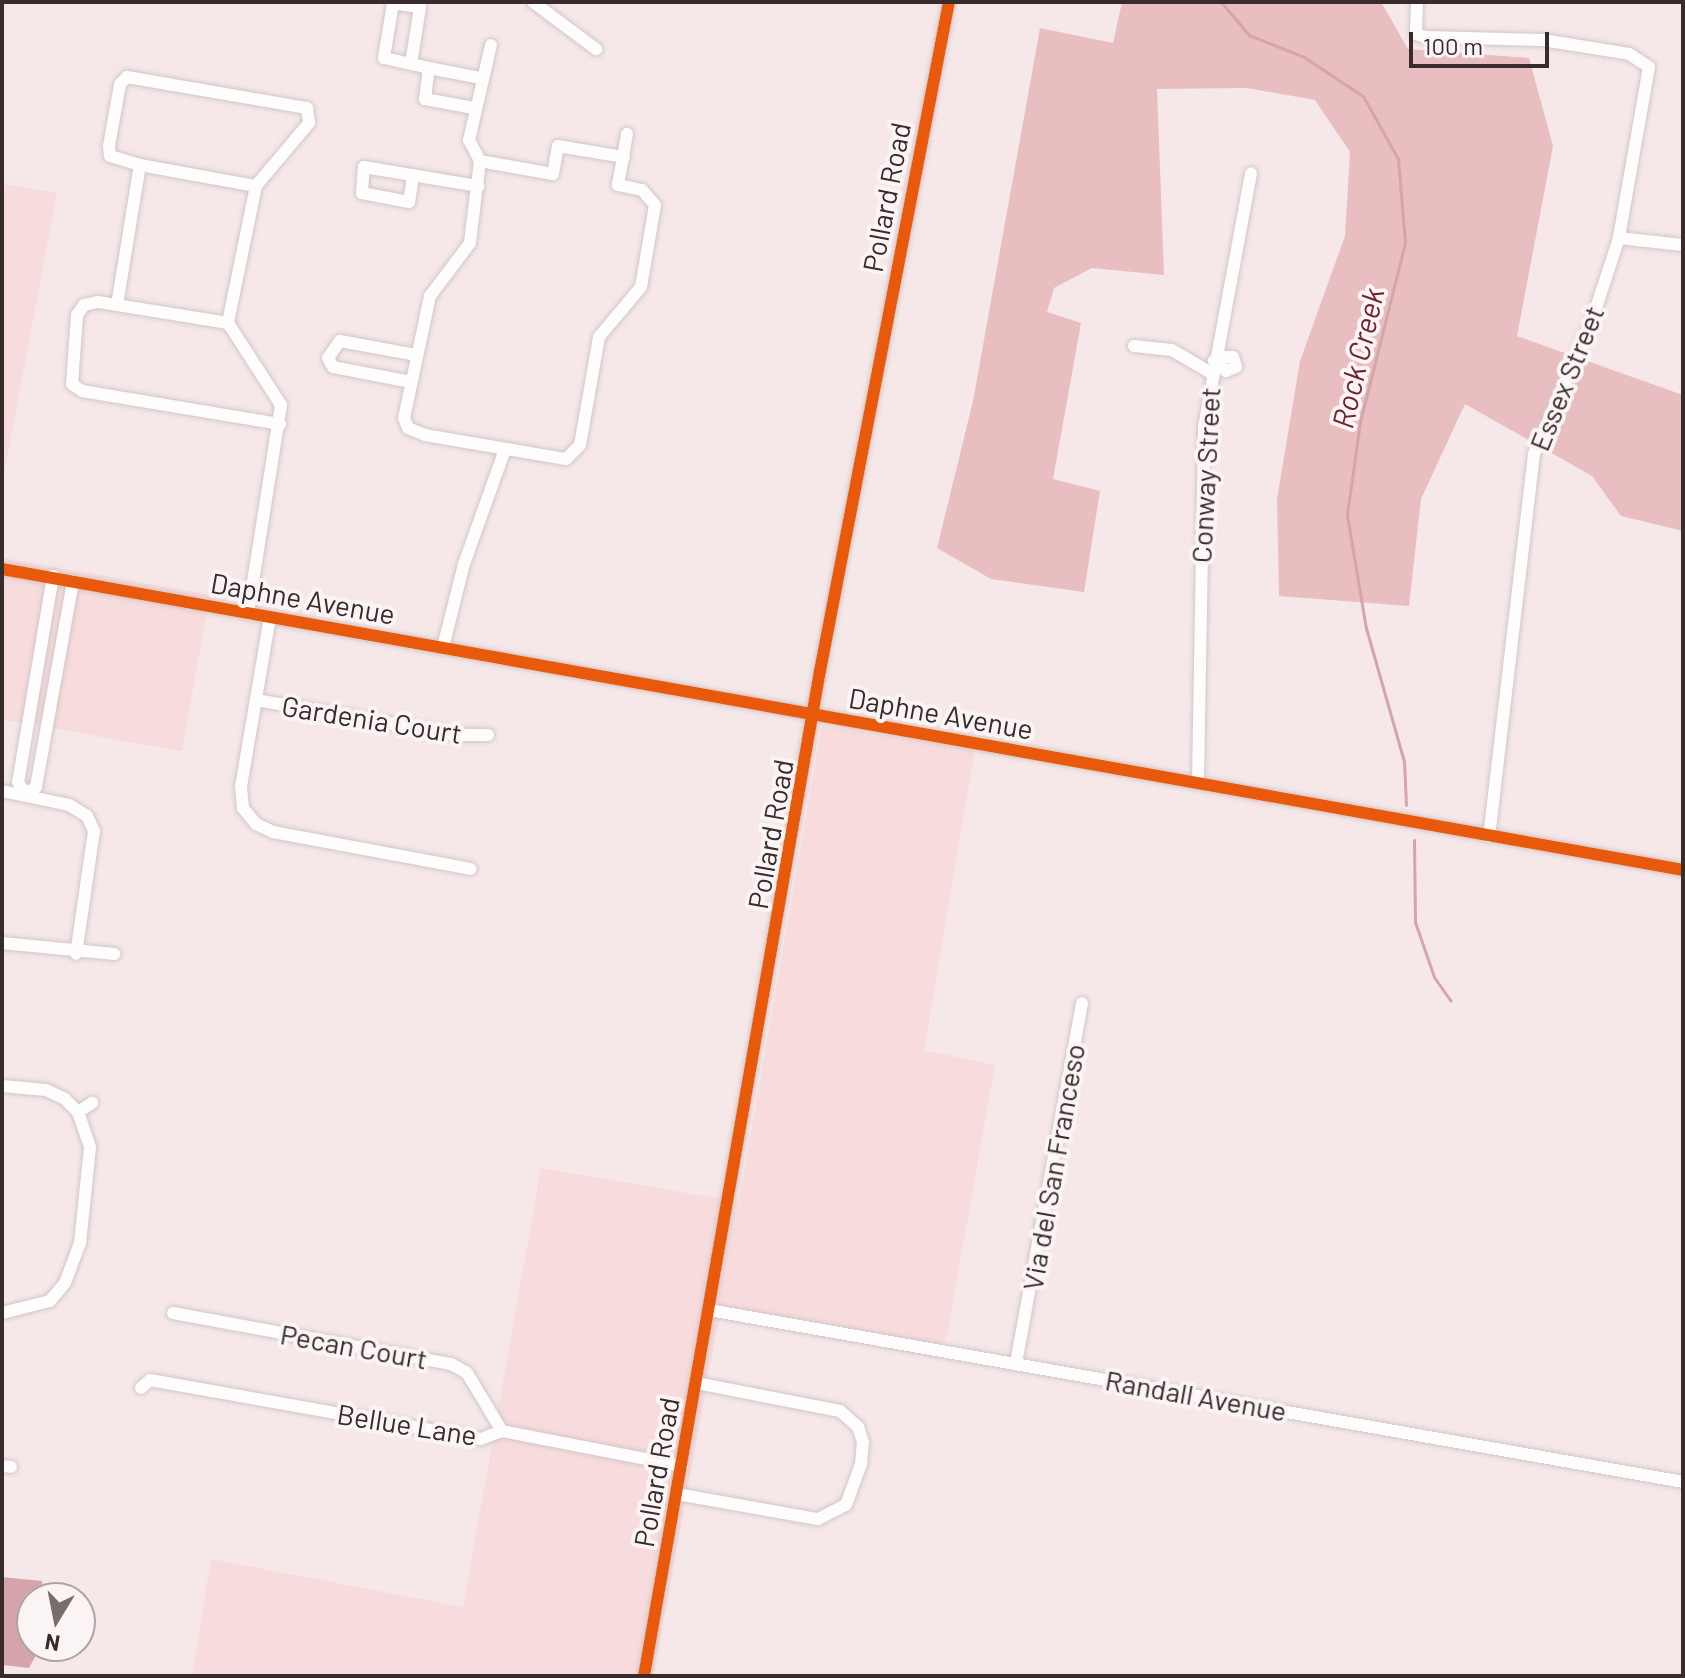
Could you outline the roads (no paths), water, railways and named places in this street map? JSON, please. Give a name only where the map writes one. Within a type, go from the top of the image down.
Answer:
[{"type":"street","points":[[533,2],[596,49]]},
{"type":"street","name":"Pollard Road","points":[[644,1676],[815,717],[949,2]]},
{"type":"street","name":"Essex Street","points":[[1417,2],[1416,34],[1543,40],[1629,54],[1649,67],[1619,238],[1591,323],[1534,454],[1489,836]]},
{"type":"street","points":[[411,64],[420,7],[393,3],[384,58],[411,64],[429,68],[481,78]]},
{"type":"street","points":[[491,45],[469,140],[480,161],[470,243],[430,296],[404,418],[408,428],[504,452],[566,459],[580,445],[599,337],[641,287],[655,205],[642,190],[618,185],[627,134]]},
{"type":"street","points":[[429,68],[425,99],[474,108]]},
{"type":"street","points":[[248,613],[281,405],[228,323],[256,186],[309,123],[307,108],[127,77],[120,84],[110,156],[140,165],[256,186]]},
{"type":"street","points":[[480,161],[553,174],[558,146],[624,157]]},
{"type":"street","points":[[117,305],[140,165]]},
{"type":"street","points":[[413,175],[409,202],[362,193],[364,167],[413,175],[478,186]]},
{"type":"street","name":"Conway Street","points":[[1198,781],[1202,479],[1213,367],[1251,173]]},
{"type":"street","points":[[1619,238],[1683,245]]},
{"type":"street","points":[[228,323],[117,305],[84,305],[77,315],[72,384],[82,391],[280,424]]},
{"type":"street","points":[[411,382],[333,367],[328,358],[340,341],[416,355]]},
{"type":"street","points":[[1134,346],[1172,350],[1213,367]]},
{"type":"street","points":[[443,647],[464,564],[504,452]]},
{"type":"street","name":"Daphne Avenue","points":[[2,569],[1683,870]]},
{"type":"street","points":[[25,794],[18,782],[53,576]]},
{"type":"street","points":[[25,794],[36,787],[73,581]]},
{"type":"street","points":[[270,617],[241,786],[243,808],[256,824],[273,832],[471,869]]},
{"type":"street","points":[[39,666],[57,670]]},
{"type":"street","name":"Gardenia Court","points":[[256,700],[456,735],[488,735]]},
{"type":"street","points":[[2,791],[69,805],[87,816],[94,831],[76,954]]},
{"type":"street","points":[[2,943],[76,954],[114,954]]},
{"type":"street","name":"Via del San Franceso","points":[[1019,1364],[1082,1003]]},
{"type":"street","points":[[2,1086],[46,1090],[78,1112],[87,1130],[90,1164],[76,1260],[50,1301],[2,1313]]},
{"type":"street","points":[[78,1112],[92,1103]]},
{"type":"street","name":"Randall Avenue","points":[[709,1310],[1683,1482]]},
{"type":"street","name":"Pecan Court","points":[[173,1313],[451,1364],[467,1373],[502,1431]]},
{"type":"street","name":"Bellue Lane","points":[[141,1388],[150,1380],[481,1439],[502,1431],[682,1466]]},
{"type":"street","points":[[677,1494],[818,1519],[846,1505],[861,1464],[863,1442],[858,1427],[840,1411],[696,1383]]},
{"type":"waterway","name":"Rock Creek","points":[[1221,2],[1249,35],[1304,57],[1363,96],[1398,159],[1405,243],[1360,422],[1347,515],[1366,628],[1404,761],[1406,805]]},
{"type":"waterway","name":"Rock Creek","points":[[1414,840],[1415,922],[1434,977],[1451,1001]]}]
